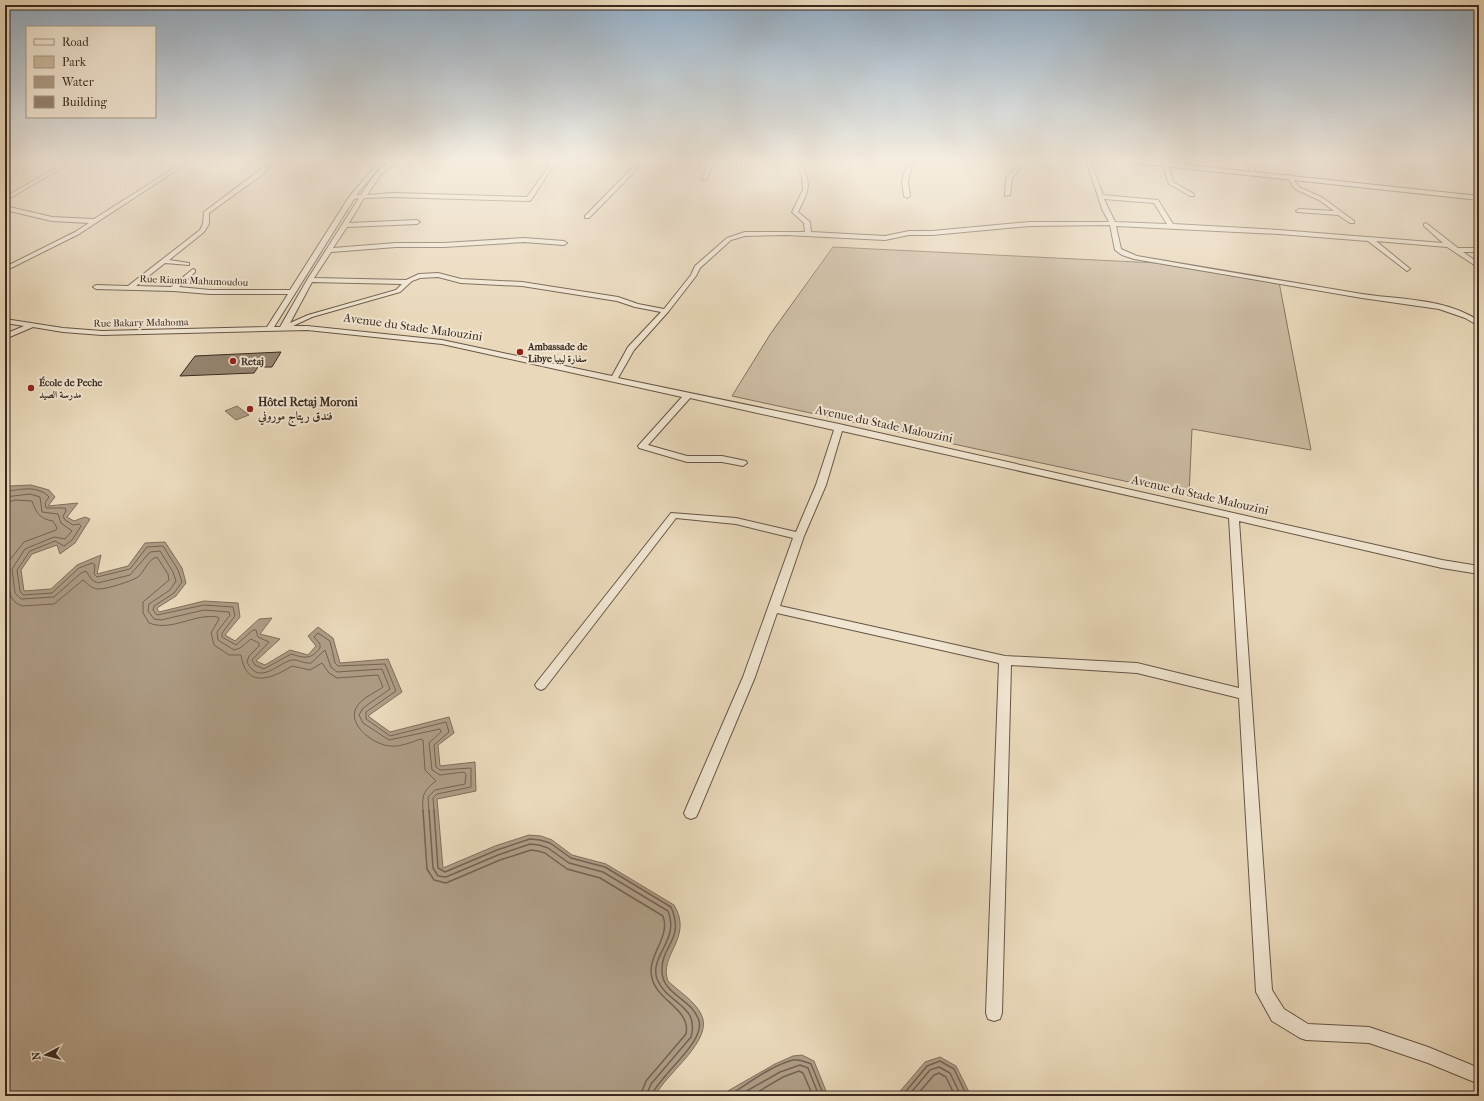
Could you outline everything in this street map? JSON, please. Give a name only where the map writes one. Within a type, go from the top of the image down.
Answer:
[{"type":"street","points":[[19,211],[52,219],[94,222]]},
{"type":"street","points":[[5,269],[55,245],[110,211]]},
{"type":"street","points":[[129,288],[202,231],[206,224],[206,214],[209,211]]},
{"type":"street","points":[[269,329],[343,211]]},
{"type":"street","points":[[281,328],[353,211]]},
{"type":"street","points":[[587,217],[593,211]]},
{"type":"street","points":[[795,211],[807,222],[808,235]]},
{"type":"street","points":[[1106,211],[1113,224],[1118,250],[1124,254],[1136,258],[1379,299],[1443,307],[1460,312],[1477,321]]},
{"type":"street","points":[[1163,211],[1171,226]]},
{"type":"street","points":[[1307,211],[1340,213],[1352,222]]},
{"type":"street","points":[[345,225],[417,222]]},
{"type":"street","points":[[614,379],[631,349],[666,311],[694,275],[697,267],[729,239],[745,234],[759,233],[885,238],[909,233],[932,233],[1022,224],[1113,224],[1279,232],[1449,246]]},
{"type":"street","points":[[1426,225],[1449,246],[1479,266]]},
{"type":"street","points":[[329,250],[388,245],[444,245],[524,240],[564,243]]},
{"type":"street","points":[[1371,240],[1407,270]]},
{"type":"street","points":[[1457,250],[1479,250]]},
{"type":"street","points":[[165,261],[187,264]]},
{"type":"street","points":[[173,288],[193,271]]},
{"type":"street","points":[[281,328],[310,316],[398,291],[408,282],[419,276],[438,275],[461,282],[522,284],[618,299],[637,306],[666,311]]},
{"type":"street","points":[[310,280],[408,282]]},
{"type":"street","name":"Rue Riama Mahamoudou","points":[[96,287],[173,288],[210,292],[292,292]]},
{"type":"street","name":"Rue Bakary Mdahoma","points":[[5,321],[30,326],[102,333],[281,328]]},
{"type":"street","points":[[5,337],[30,326]]},
{"type":"street","name":"Avenue du Stade Malouzini","points":[[281,328],[332,330],[442,342],[839,427],[1442,564],[1479,570]]},
{"type":"street","points":[[688,395],[642,446],[688,459],[722,459],[743,463]]},
{"type":"street","points":[[691,813],[749,677],[799,536],[821,485],[839,427]]},
{"type":"street","points":[[542,685],[674,514],[736,521],[799,536]]},
{"type":"street","points":[[1234,516],[1243,694],[1248,739],[1264,992],[1278,1015],[1306,1032],[1370,1035],[1428,1055],[1479,1076]]},
{"type":"street","points":[[773,608],[1005,660],[1137,668],[1243,694]]},
{"type":"street","points":[[994,1014],[1005,660]]},
{"type":"green space","points":[[833,247],[1157,263],[1279,282],[1311,450],[1192,429],[1189,495],[732,396],[771,333]]},
{"type":"water","points":[[237,406],[249,415],[236,420],[225,411]]},
{"type":"water","points":[[31,485],[49,490],[55,497],[48,506],[78,503],[67,517],[74,521],[85,517],[90,519],[75,543],[60,554],[57,545],[32,554],[21,570],[24,591],[51,589],[77,565],[101,555],[97,574],[128,566],[145,543],[165,542],[182,568],[186,583],[176,596],[157,608],[159,612],[204,601],[238,603],[240,617],[225,635],[235,641],[259,619],[272,618],[260,634],[280,639],[256,661],[265,665],[290,650],[308,655],[316,646],[308,636],[318,627],[333,638],[340,663],[388,659],[402,692],[368,716],[390,732],[449,717],[454,733],[438,745],[440,766],[475,762],[476,791],[437,799],[443,868],[495,846],[529,835],[541,836],[552,840],[572,855],[606,864],[674,905],[679,917],[680,927],[666,972],[668,981],[695,1005],[701,1014],[703,1024],[701,1035],[695,1045],[655,1096],[5,1096],[5,489],[10,486]]},
{"type":"water","points":[[802,1055],[814,1061],[828,1096],[719,1096],[775,1064],[793,1056]]},
{"type":"water","points":[[940,1057],[956,1066],[971,1096],[896,1096],[925,1062]]},
{"type":"building","name":"Retaj","points":[[281,352],[272,367],[258,367],[254,373],[180,376],[195,356]]},
{"type":"place","name":"Ambassade de Libye سفارة ليبيا","points":[[520,352]]},
{"type":"place","name":"Retaj","points":[[233,361]]},
{"type":"place","name":"École de Peche مدرسة الصيد","points":[[31,388]]},
{"type":"place","name":"Hôtel Retaj Moroni فندق ريتاج موروني","points":[[250,409]]}]
